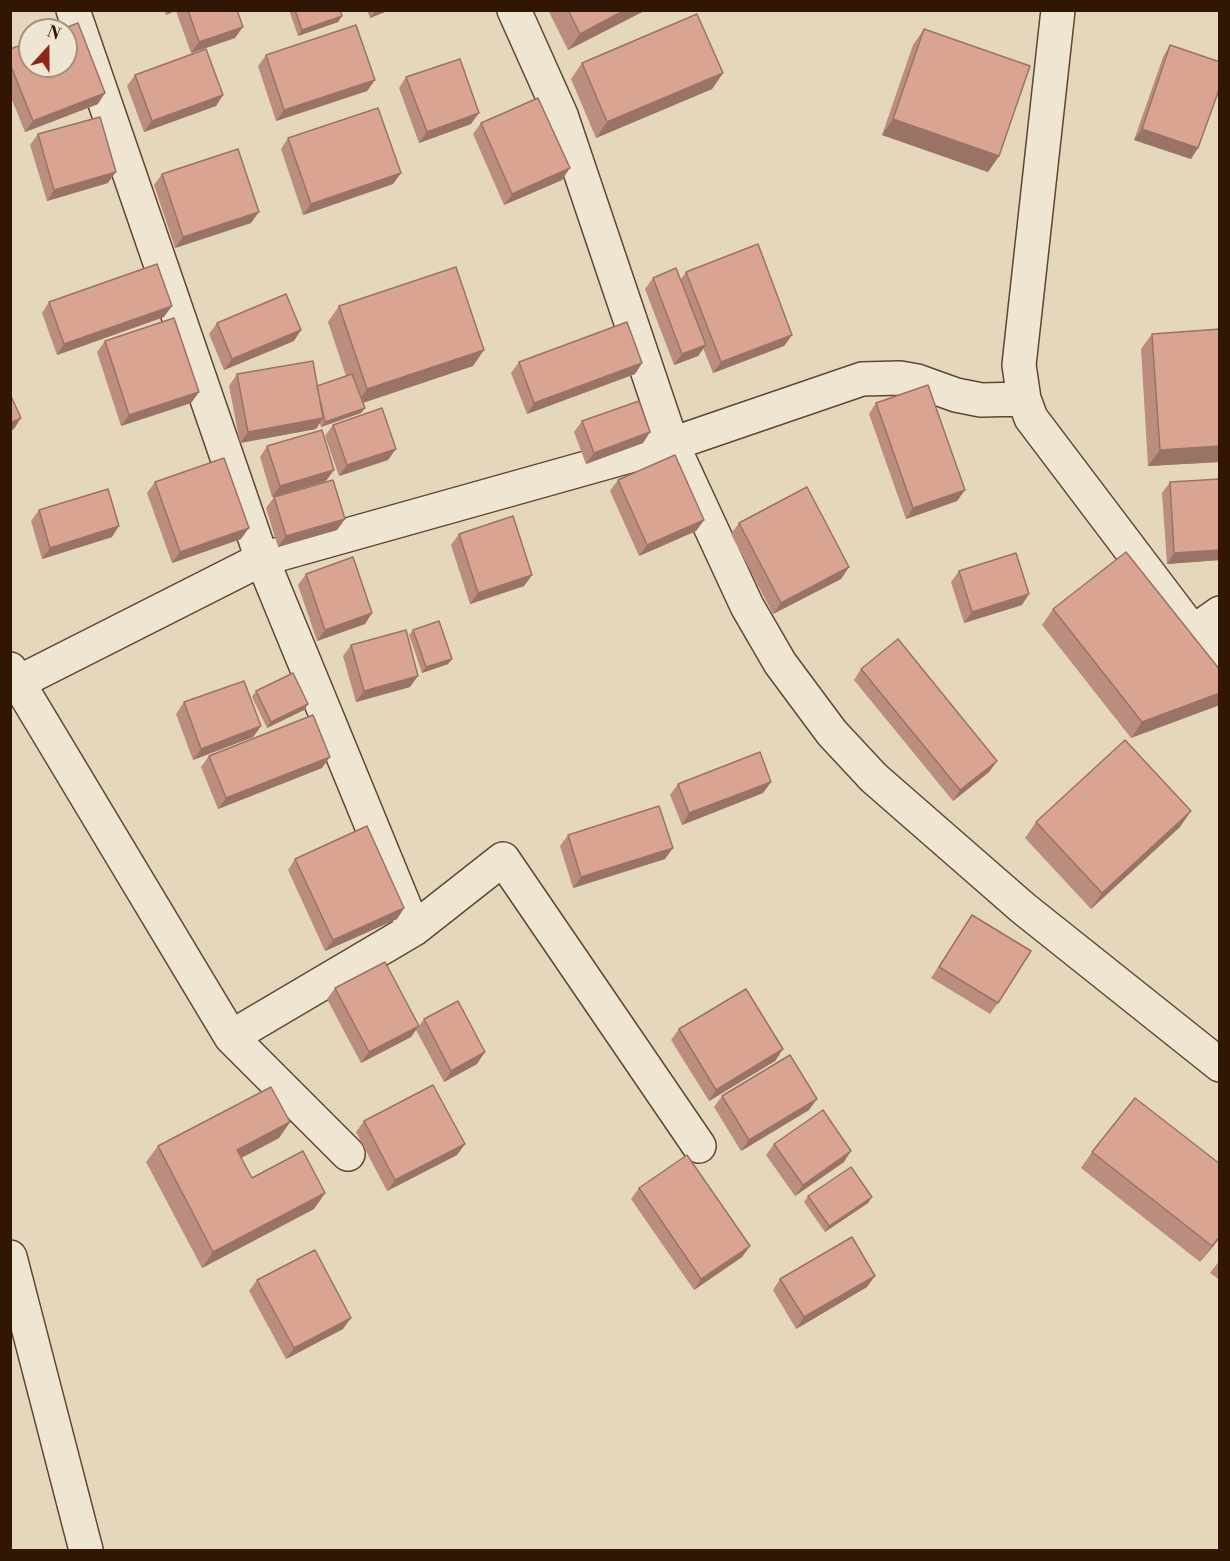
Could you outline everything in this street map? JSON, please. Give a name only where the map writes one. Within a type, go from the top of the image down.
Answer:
[{"type":"street","points":[[73,10],[262,559],[414,929]]},
{"type":"street","points":[[514,10],[561,115],[672,444],[747,606],[780,663],[832,733],[874,778],[1023,908],[1220,1065]]},
{"type":"street","points":[[1058,10],[1019,364],[1024,399],[1031,418],[1193,632],[1220,661]]},
{"type":"street","points":[[348,1154],[231,1037],[15,676],[262,559],[672,444],[862,379],[900,378],[917,381],[956,395],[981,400],[1024,399]]},
{"type":"street","points":[[1193,632],[1220,613]]},
{"type":"street","points":[[231,1037],[414,929],[503,859],[699,1146]]},
{"type":"street","points":[[10,1257],[86,1551]]},
{"type":"building","points":[[188,10],[237,10],[243,27],[199,42]]},
{"type":"building","points":[[295,10],[340,10],[342,16],[302,30]]},
{"type":"building","points":[[568,10],[625,10],[580,34]]},
{"type":"building","points":[[697,14],[723,73],[607,122],[582,63]]},
{"type":"building","points":[[78,23],[105,93],[33,121],[10,64],[10,49],[18,46],[18,78],[78,78]]},
{"type":"building","points":[[356,25],[375,80],[284,110],[266,55]]},
{"type":"building","points":[[924,29],[1030,66],[999,156],[893,119]]},
{"type":"building","points":[[1170,45],[1220,62],[1220,87],[1198,148],[1142,129]]},
{"type":"building","points":[[206,49],[223,95],[152,121],[135,75]]},
{"type":"building","points":[[460,59],[479,113],[427,132],[406,77]]},
{"type":"building","points":[[538,98],[570,168],[512,194],[481,123]]},
{"type":"building","points":[[378,108],[401,173],[311,204],[288,138]]},
{"type":"building","points":[[100,117],[116,172],[54,190],[38,134]]},
{"type":"building","points":[[238,149],[259,212],[183,237],[162,174]]},
{"type":"building","points":[[758,244],[792,335],[721,362],[686,272]]},
{"type":"building","points":[[157,264],[172,306],[64,344],[49,302]]},
{"type":"building","points":[[456,267],[484,350],[367,389],[339,306]]},
{"type":"building","points":[[676,268],[706,345],[682,354],[653,278]]},
{"type":"building","points":[[286,294],[301,330],[232,359],[217,323]]},
{"type":"building","points":[[174,318],[199,392],[129,415],[105,341]]},
{"type":"building","points":[[627,322],[642,363],[534,403],[519,362]]},
{"type":"building","points":[[1220,329],[1220,446],[1160,450],[1152,334]]},
{"type":"building","points":[[313,361],[323,418],[248,432],[237,374]]},
{"type":"building","points":[[352,374],[365,408],[325,422],[317,386]]},
{"type":"building","points":[[928,385],[965,490],[913,508],[876,403]]},
{"type":"building","points":[[10,394],[21,418],[10,423]]},
{"type":"building","points":[[639,401],[650,432],[594,453],[582,421]]},
{"type":"building","points":[[382,408],[396,449],[347,465],[333,425]]},
{"type":"building","points":[[322,430],[334,470],[280,486],[267,446]]},
{"type":"building","points":[[675,455],[704,520],[647,545],[618,480]]},
{"type":"building","points":[[224,458],[249,528],[180,552],[155,482]]},
{"type":"building","points":[[1220,479],[1220,550],[1174,553],[1170,482]]},
{"type":"building","points":[[333,480],[345,519],[286,536],[274,497]]},
{"type":"building","points":[[807,487],[849,567],[781,603],[739,523]]},
{"type":"building","points":[[108,489],[119,526],[50,548],[39,510]]},
{"type":"building","points":[[513,516],[532,575],[478,593],[459,534]]},
{"type":"building","points":[[1126,552],[1220,670],[1220,693],[1142,722],[1053,609]]},
{"type":"building","points":[[1016,553],[1029,594],[972,612],[959,571]]},
{"type":"building","points":[[353,557],[372,613],[325,630],[306,574]]},
{"type":"building","points":[[439,621],[452,659],[426,667],[413,630]]},
{"type":"building","points":[[406,630],[418,676],[364,691],[351,645]]},
{"type":"building","points":[[898,639],[997,761],[960,790],[861,669]]},
{"type":"building","points":[[293,673],[308,704],[271,722],[256,691]]},
{"type":"building","points":[[244,681],[261,726],[201,749],[184,702]]},
{"type":"building","points":[[313,715],[330,757],[226,798],[209,756]]},
{"type":"building","points":[[1125,740],[1191,811],[1102,893],[1036,822]]},
{"type":"building","points":[[760,752],[771,782],[689,813],[678,784]]},
{"type":"building","points":[[659,806],[673,848],[581,877],[568,835]]},
{"type":"building","points":[[367,826],[404,908],[333,940],[295,859]]},
{"type":"building","points":[[972,915],[1031,951],[998,1003],[939,967]]},
{"type":"building","points":[[385,962],[419,1026],[369,1052],[335,988]]},
{"type":"building","points":[[746,989],[783,1049],[716,1090],[679,1029]]},
{"type":"building","points":[[458,1001],[485,1052],[451,1071],[424,1019]]},
{"type":"building","points":[[790,1055],[817,1099],[749,1140],[722,1096]]},
{"type":"building","points":[[433,1085],[465,1144],[395,1180],[364,1121]]},
{"type":"building","points":[[271,1087],[290,1122],[237,1150],[252,1178],[303,1151],[325,1193],[213,1252],[158,1146]]},
{"type":"building","points":[[1135,1098],[1220,1164],[1220,1236],[1212,1246],[1092,1152]]},
{"type":"building","points":[[823,1110],[851,1151],[803,1185],[774,1144]]},
{"type":"building","points":[[687,1155],[750,1246],[701,1279],[639,1188]]},
{"type":"building","points":[[851,1167],[872,1197],[829,1226],[808,1196]]},
{"type":"building","points":[[852,1237],[875,1276],[804,1317],[780,1279]]},
{"type":"building","points":[[315,1250],[351,1318],[294,1348],[257,1280]]}]
